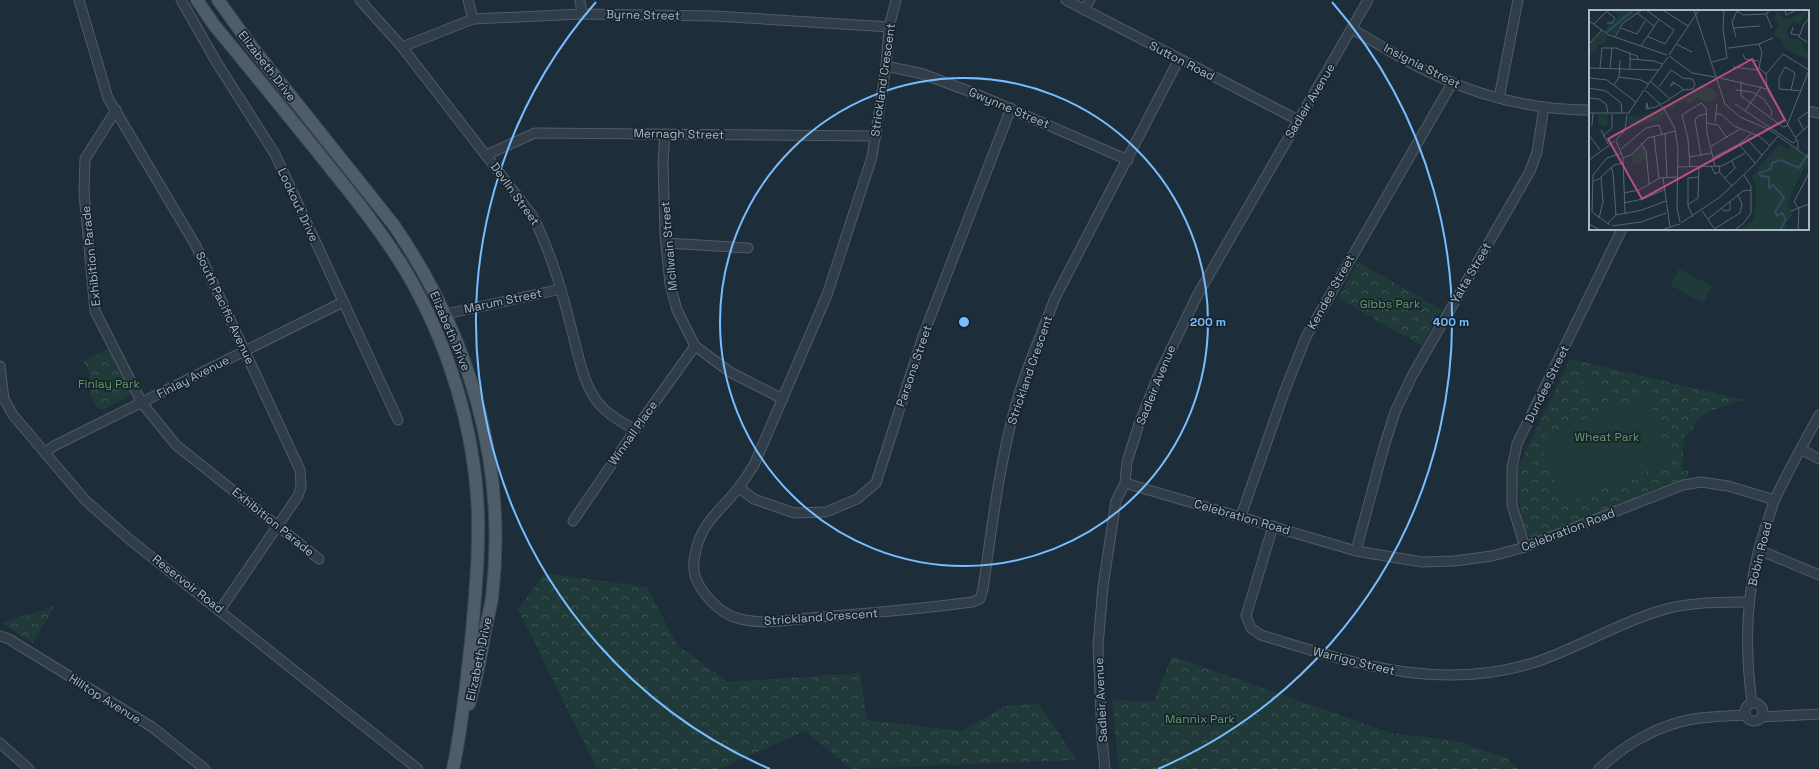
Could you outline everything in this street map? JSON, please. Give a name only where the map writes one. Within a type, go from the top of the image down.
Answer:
[{"type":"main road","name":"Elizabeth Drive","points":[[197,0],[214,25],[342,182],[381,234],[418,294],[450,368],[469,439],[478,512],[475,599],[462,727],[454,769]]},
{"type":"main road","name":"Elizabeth Drive","points":[[218,0],[252,47],[393,224],[422,268],[446,314],[477,397],[493,480],[496,519],[492,599],[475,687],[462,727]]},
{"type":"street","name":"South Pacific Avenue","points":[[79,0],[108,98],[196,246],[300,470],[301,483],[298,496],[220,610]]},
{"type":"street","name":"Lookout Drive","points":[[181,0],[217,63],[274,154],[398,420]]},
{"type":"street","name":"Devlin Street","points":[[360,0],[402,47],[532,215],[544,237],[561,289],[585,376],[594,398],[610,414],[634,430]]},
{"type":"street","points":[[468,0],[473,18]]},
{"type":"street","points":[[580,0],[582,14]]},
{"type":"street","name":"Strickland Crescent","points":[[896,0],[889,27],[886,66],[872,157],[827,295],[754,465],[739,488],[705,527],[698,541],[694,567],[698,582],[709,599],[735,618],[762,622],[895,612],[972,602],[980,599],[983,589],[993,515],[1004,452],[1016,402],[1055,298],[1128,160],[1179,59]]},
{"type":"street","name":"Sutton Road","points":[[1066,0],[1298,120]]},
{"type":"street","points":[[1084,10],[1090,0]]},
{"type":"street","name":"Sadleir Avenue","points":[[1105,769],[1102,738],[1098,646],[1103,586],[1116,501],[1125,483],[1127,462],[1139,424],[1153,387],[1175,337],[1198,294],[1368,0]]},
{"type":"street","points":[[1499,98],[1518,0]]},
{"type":"street","name":"Byrne Street","points":[[402,47],[473,18],[582,14],[715,16],[889,27]]},
{"type":"street","name":"Insignia Street","points":[[1352,29],[1422,69],[1452,82],[1499,98],[1544,107],[1570,110],[1589,110]]},
{"type":"street","name":"Gwynne Street","points":[[886,66],[923,74],[1011,108],[1128,160]]},
{"type":"street","name":"Kendee Street","points":[[1241,516],[1285,390],[1306,337],[1452,82]]},
{"type":"street","name":"Yalta Street","points":[[1356,550],[1383,450],[1396,412],[1416,369],[1530,171],[1537,152],[1544,107]]},
{"type":"street","name":"Parsons Street","points":[[739,488],[754,499],[794,513],[826,512],[857,499],[876,483],[923,336],[1011,108]]},
{"type":"street","name":"Exhibition Parade","points":[[116,110],[86,159],[84,193],[95,311],[142,403],[176,445],[319,559]]},
{"type":"street","points":[[1809,111],[1819,113]]},
{"type":"street","name":"Mernagh Street","points":[[486,155],[535,133],[876,136]]},
{"type":"street","name":"McIlwain Street","points":[[665,134],[663,161],[666,236],[670,284],[677,310],[695,346],[730,372],[783,399]]},
{"type":"street","name":"Dundee Street","points":[[1525,547],[1512,505],[1512,468],[1517,444],[1622,230]]},
{"type":"street","points":[[667,243],[748,248]]},
{"type":"street","name":"Marum Street","points":[[446,314],[561,289]]},
{"type":"street","name":"Finlay Avenue","points":[[45,453],[54,446],[342,302]]},
{"type":"street","name":"Winnall Place","points":[[573,522],[634,430],[695,346]]},
{"type":"street","name":"Reservoir Road","points":[[0,366],[3,407],[13,415],[85,500],[108,521],[418,769]]},
{"type":"street","name":"Bobin Road","points":[[1752,703],[1747,664],[1749,602],[1758,550],[1775,500],[1819,415]]},
{"type":"street","points":[[1801,450],[1819,459]]},
{"type":"street","name":"Celebration Road","points":[[1125,483],[1356,550],[1385,557],[1428,562],[1492,556],[1525,547],[1683,485],[1701,482],[1728,486],[1775,500]]},
{"type":"street","name":"Warrigo Street","points":[[1273,526],[1246,616],[1251,628],[1261,635],[1342,660],[1389,670],[1427,674],[1452,674],[1477,673],[1512,667],[1534,662],[1561,653],[1659,611],[1689,605],[1749,602]]},
{"type":"street","points":[[1758,550],[1819,575]]},
{"type":"street","name":"Hilltop Avenue","points":[[0,636],[8,639],[152,727],[205,769]]},
{"type":"street","points":[[1762,714],[1760,706],[1752,703],[1745,709],[1745,715],[1748,719],[1753,721],[1762,714],[1819,708]]},
{"type":"street","points":[[1762,714],[1819,714]]},
{"type":"street","points":[[1599,769],[1625,747],[1667,726],[1692,719],[1745,715]]},
{"type":"street","points":[[0,743],[29,769]]},
{"type":"green space","name":"Gibbs Park","points":[[1358,262],[1442,310],[1422,346],[1338,298]]},
{"type":"green space","points":[[1679,269],[1712,286],[1703,303],[1670,285]]},
{"type":"green space","name":"Finlay Park","points":[[112,346],[132,393],[103,410],[99,409],[91,398],[89,373],[83,362]]},
{"type":"green space","name":"Wheat Park","points":[[1570,359],[1745,400],[1721,407],[1706,414],[1699,419],[1692,432],[1684,436],[1682,472],[1689,470],[1688,476],[1684,479],[1534,538],[1530,537],[1523,531],[1516,472]]},
{"type":"green space","points":[[1595,373],[1602,390],[1588,395],[1581,379]]},
{"type":"green space","points":[[1646,395],[1672,461],[1565,504],[1539,438]]},
{"type":"green space","points":[[545,573],[647,587],[677,645],[728,682],[860,673],[867,720],[962,731],[1005,706],[1039,704],[1077,760],[851,769],[805,731],[720,769],[597,769],[518,609]]},
{"type":"green space","points":[[55,606],[33,643],[2,623]]},
{"type":"green space","name":"Mannix Park","points":[[1172,656],[1391,733],[1457,741],[1507,758],[1518,769],[1119,769],[1112,699],[1143,702],[1154,701]]}]
